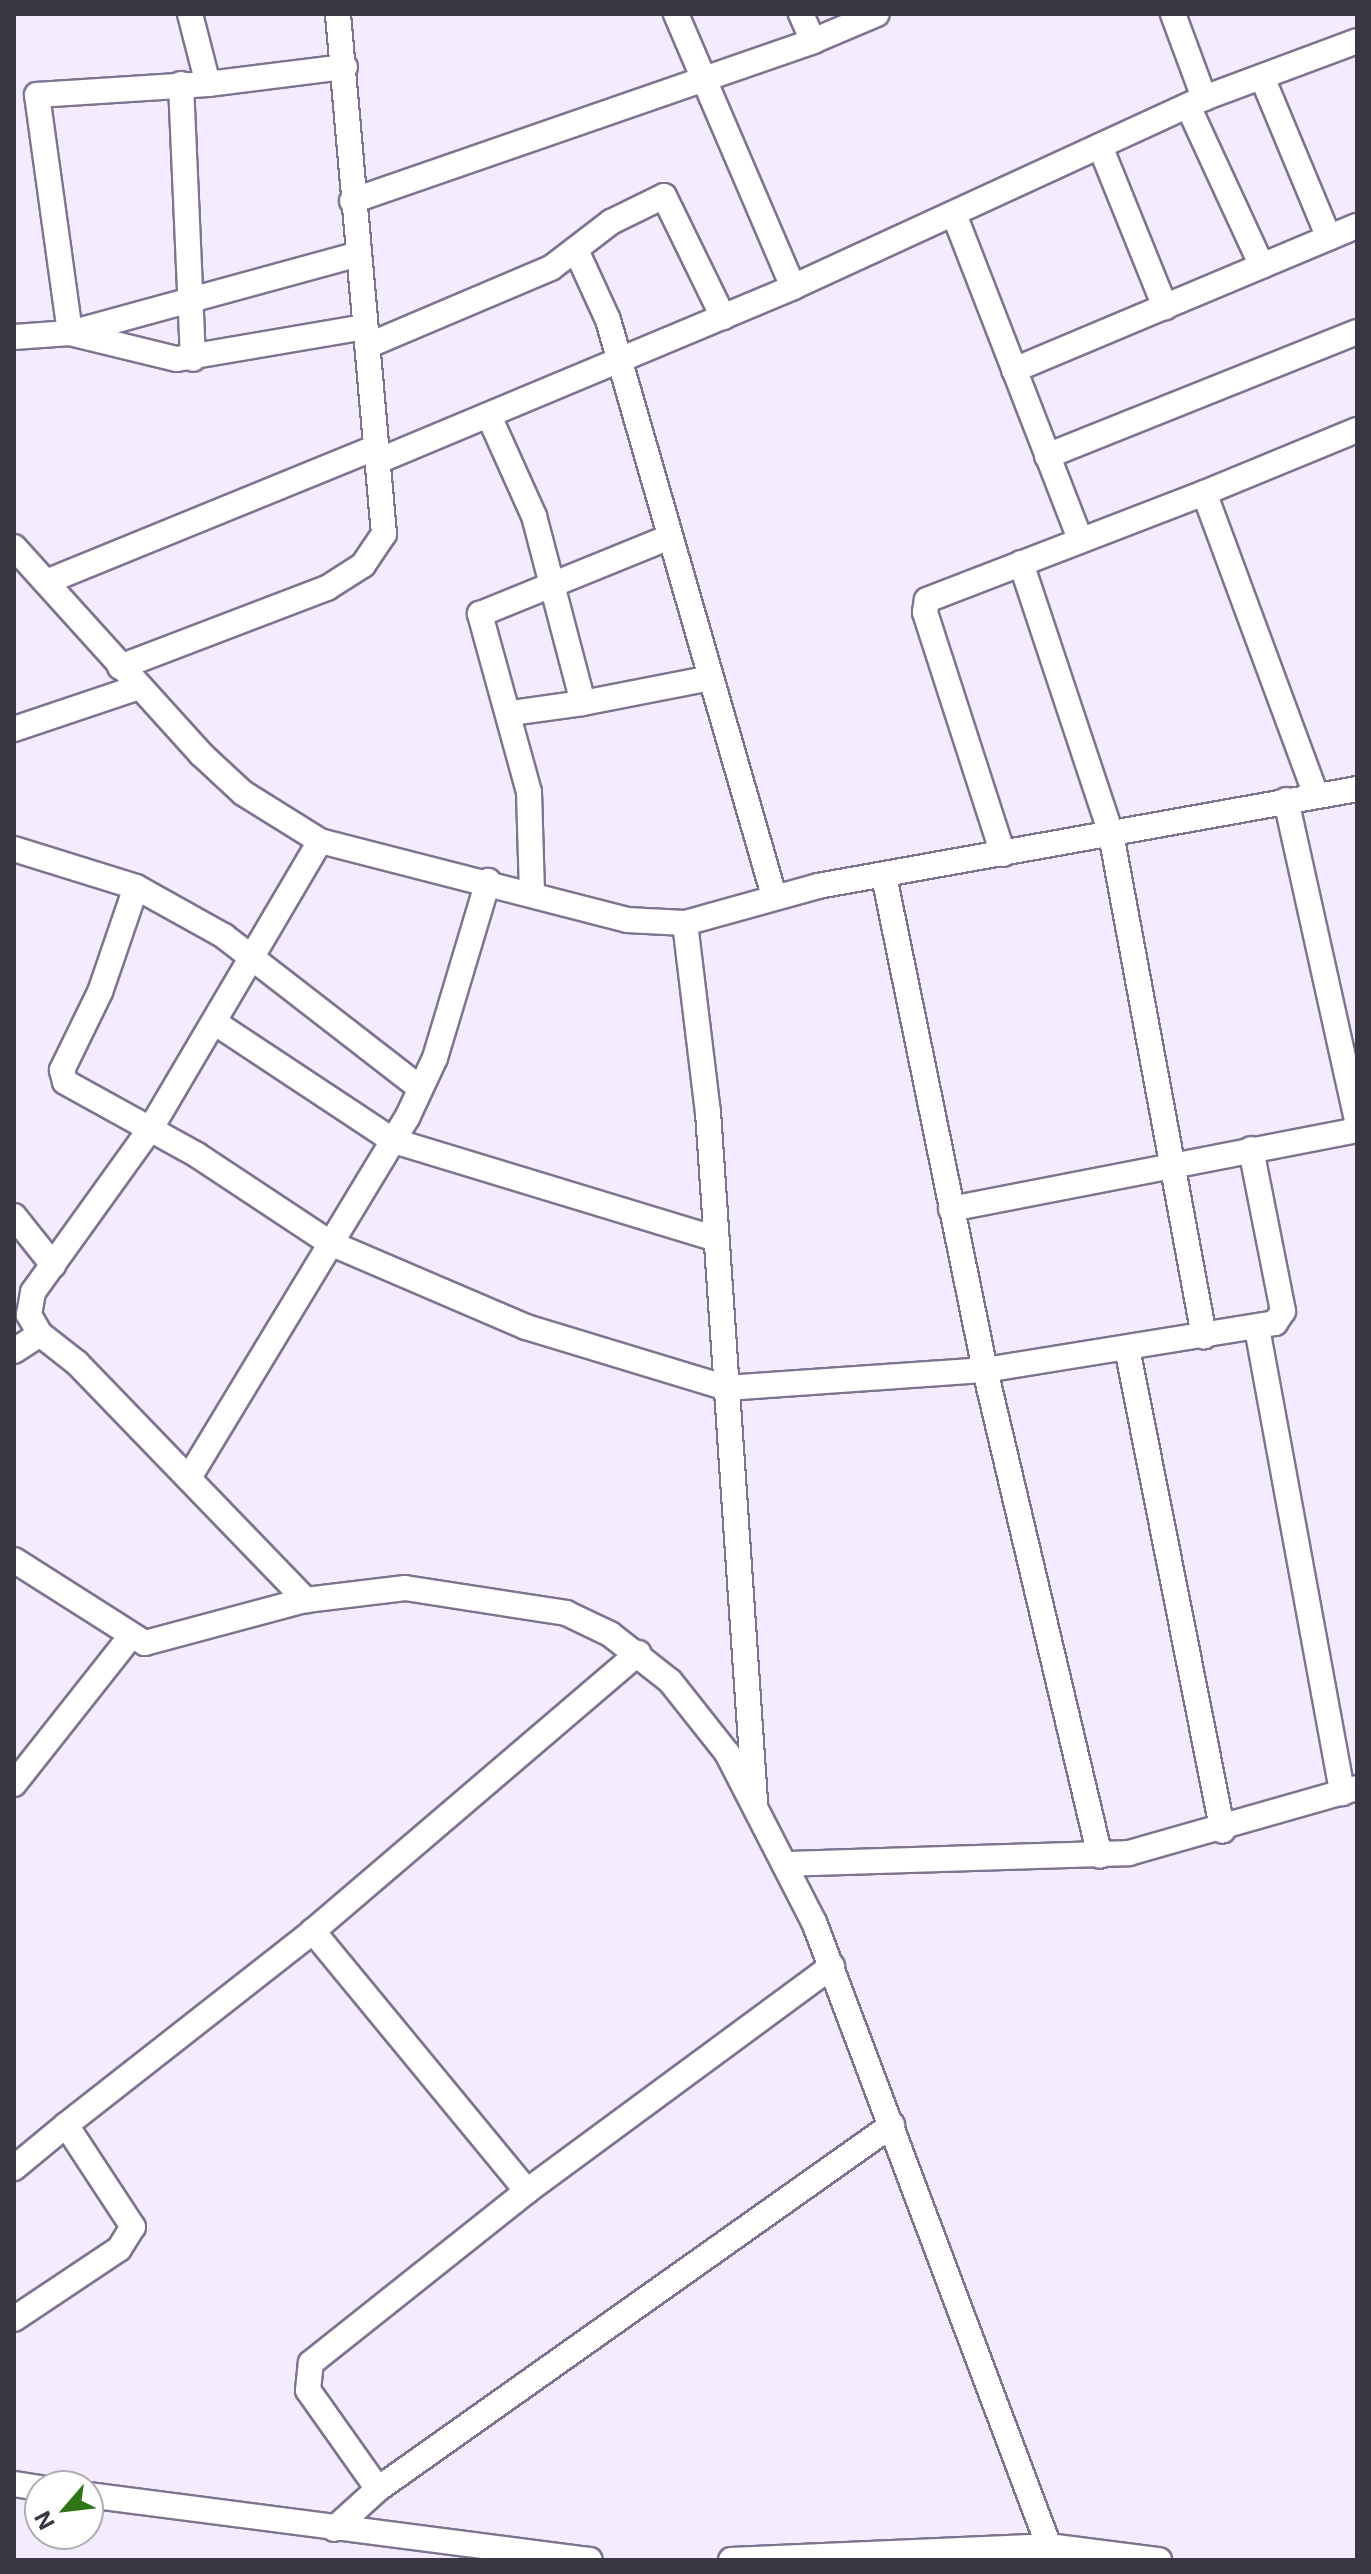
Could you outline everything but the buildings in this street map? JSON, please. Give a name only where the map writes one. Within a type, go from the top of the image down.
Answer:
[{"type":"street","points":[[190,14],[208,84]]},
{"type":"street","points":[[120,667],[349,577],[384,534],[352,201],[345,67],[338,14]]},
{"type":"street","points":[[676,14],[793,287]]},
{"type":"street","points":[[801,14],[813,41]]},
{"type":"street","points":[[352,201],[706,80],[877,14]]},
{"type":"street","points":[[1173,14],[1196,102],[1262,266]]},
{"type":"street","points":[[46,582],[378,454],[489,416],[620,363],[1196,102],[1357,41]]},
{"type":"street","points":[[70,333],[37,95],[208,84],[345,67]]},
{"type":"street","points":[[1262,77],[1329,238]]},
{"type":"street","points":[[181,84],[186,297],[193,359]]},
{"type":"street","points":[[1100,146],[1165,307]]},
{"type":"street","points":[[70,333],[147,356],[193,359],[366,336],[498,293],[576,250],[611,222],[667,196],[723,317]]},
{"type":"street","points":[[954,214],[1080,539]]},
{"type":"street","points":[[1014,370],[1357,226]]},
{"type":"street","points":[[576,250],[620,363],[774,896]]},
{"type":"street","points":[[14,337],[70,333],[186,297],[358,254]]},
{"type":"street","points":[[1047,456],[1357,332]]},
{"type":"street","points":[[489,416],[530,505],[583,703]]},
{"type":"street","points":[[1003,854],[925,606],[1021,563],[1357,430]]},
{"type":"street","points":[[1204,493],[1316,795]]},
{"type":"street","points":[[532,893],[529,792],[511,713],[480,614],[550,582],[670,537]]},
{"type":"street","points":[[15,550],[120,667],[243,793],[320,841],[488,881],[627,920],[685,923],[774,896],[1357,789]]},
{"type":"street","points":[[1021,563],[1111,834],[1176,1164],[1204,1336]]},
{"type":"street","points":[[511,713],[583,703],[711,678]]},
{"type":"street","points":[[14,729],[139,687]]},
{"type":"street","points":[[1286,800],[1357,1120]]},
{"type":"street","points":[[306,1600],[190,1476],[40,1334],[28,1302],[151,1128],[320,841]]},
{"type":"street","points":[[14,849],[136,887],[253,957],[420,1088]]},
{"type":"street","points":[[884,876],[985,1370],[1100,1856]]},
{"type":"street","points":[[190,1476],[394,1141],[420,1088],[488,881]]},
{"type":"street","points":[[136,887],[62,1078],[151,1128],[330,1243],[526,1327],[727,1388],[985,1370],[1275,1323],[1283,1311],[1251,1149]]},
{"type":"street","points":[[685,923],[716,1239],[755,1802]]},
{"type":"street","points":[[214,1022],[394,1141],[716,1239]]},
{"type":"street","points":[[951,1209],[1357,1130]]},
{"type":"street","points":[[14,1216],[53,1265]]},
{"type":"street","points":[[785,1864],[1100,1856],[1223,1831],[1349,1791],[1257,1328]]},
{"type":"street","points":[[14,1351],[40,1334]]},
{"type":"street","points":[[1127,1348],[1223,1831]]},
{"type":"street","points":[[14,1560],[130,1637],[161,1643],[306,1600],[405,1588],[483,1596],[566,1613],[638,1653],[710,1726],[755,1802],[832,1966],[1051,2553]]},
{"type":"street","points":[[14,1784],[130,1637]]},
{"type":"street","points":[[14,2168],[313,1931],[638,1653]]},
{"type":"street","points":[[313,1931],[527,2191]]},
{"type":"street","points":[[378,2489],[313,2398],[307,2371],[527,2191],[832,1966]]},
{"type":"street","points":[[14,2319],[119,2249],[133,2227],[66,2125]]},
{"type":"street","points":[[334,2529],[378,2489],[892,2125]]},
{"type":"street","points":[[104,2497],[590,2560]]},
{"type":"street","points":[[731,2560],[1051,2553],[1159,2560]]}]
